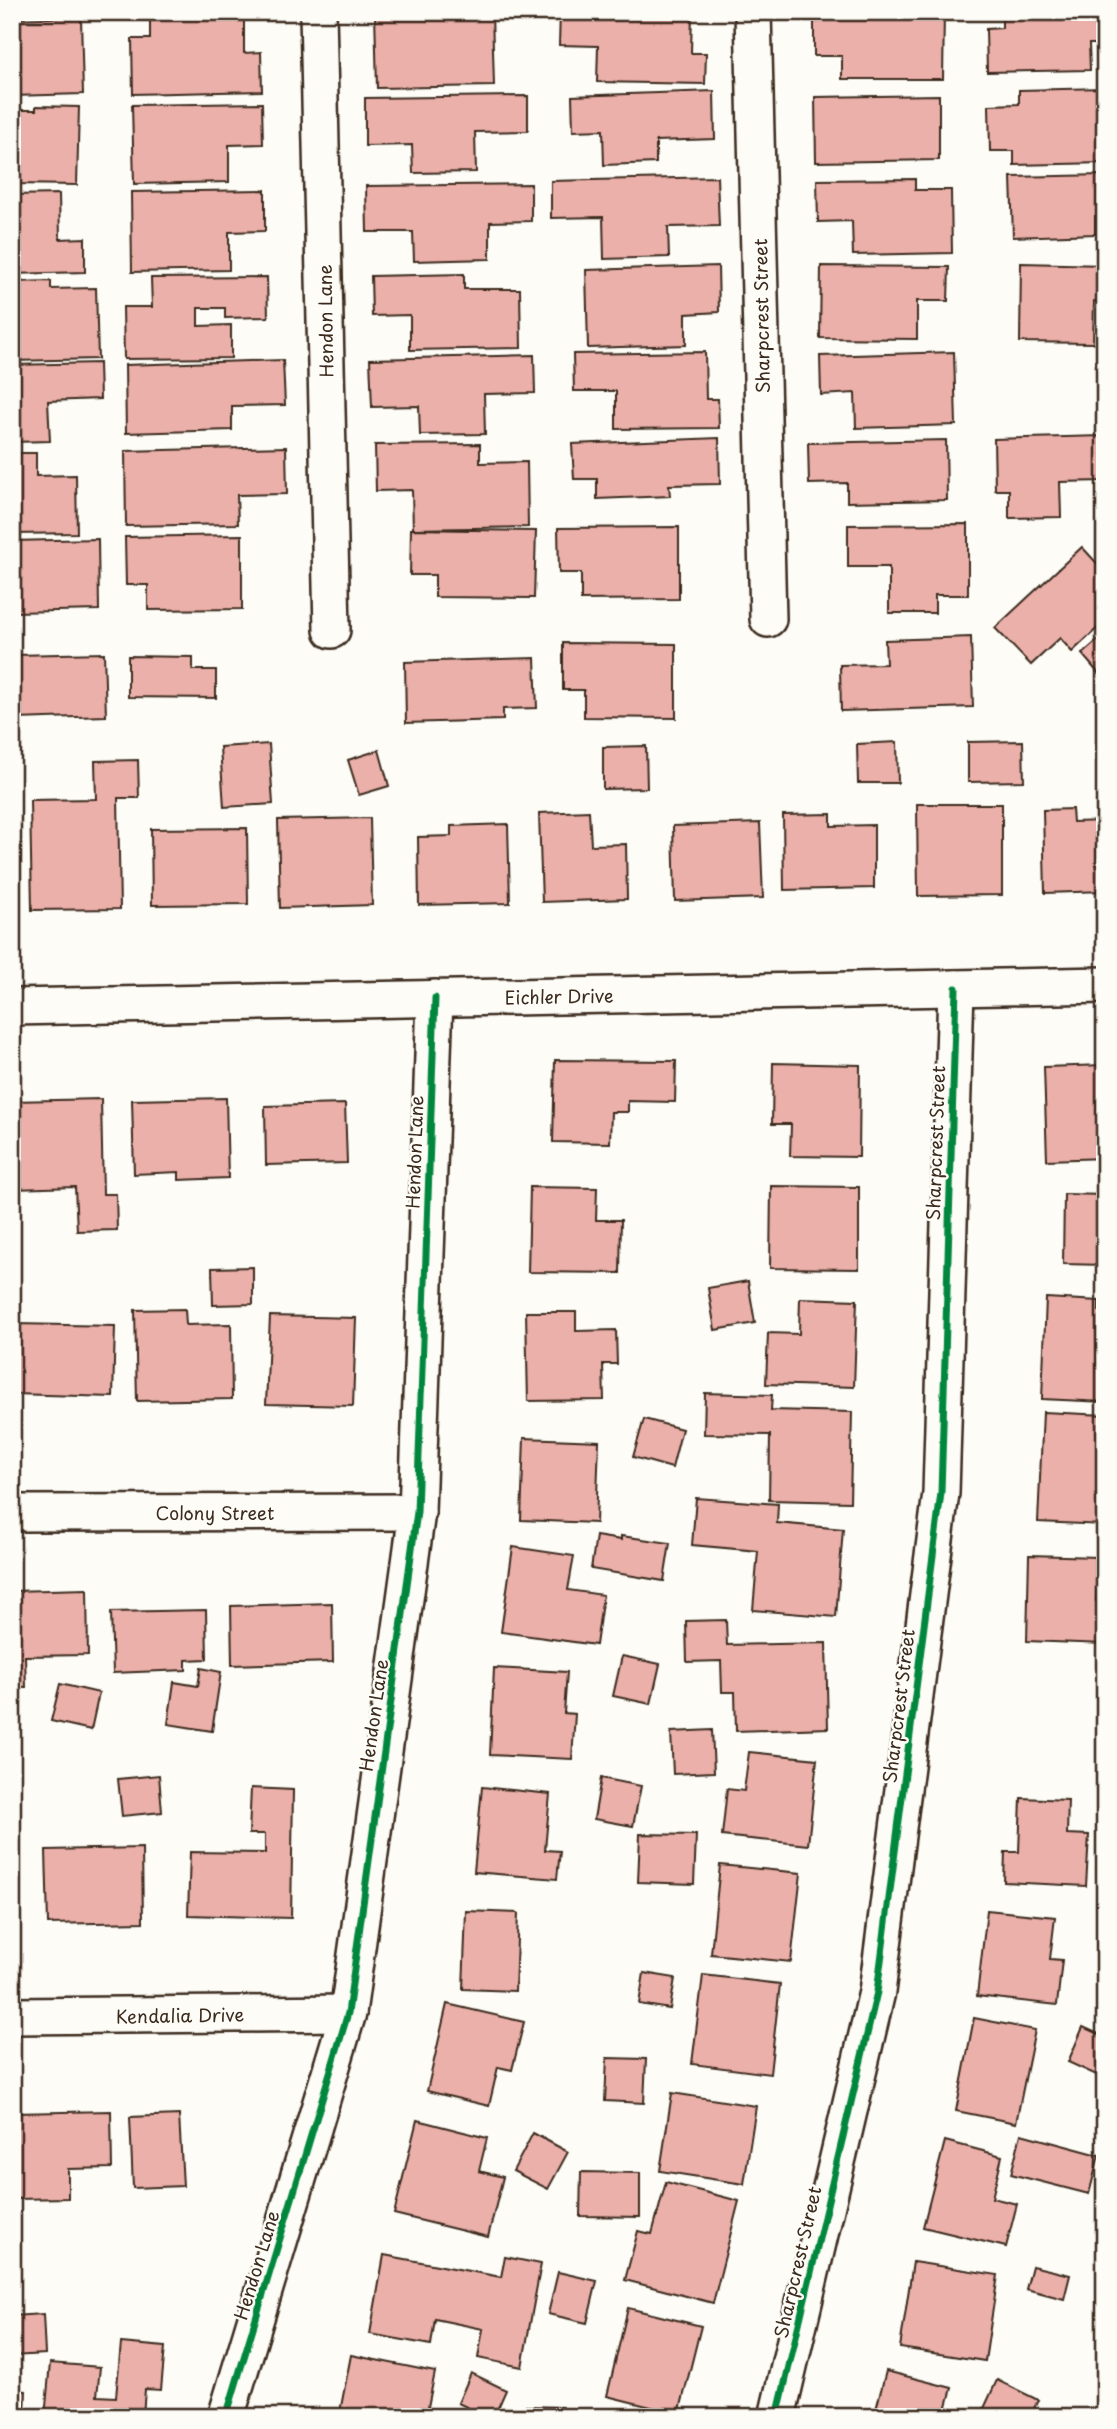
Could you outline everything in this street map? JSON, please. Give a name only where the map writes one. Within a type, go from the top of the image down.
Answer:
[{"type":"street","name":"Hendon Lane","points":[[318,12],[332,630]]},
{"type":"street","name":"Sharpcrest Street","points":[[753,12],[768,619]]},
{"type":"street","name":"Eichler Drive","points":[[12,1007],[1105,985]]},
{"type":"street","name":"Sharpcrest Street","points":[[777,2417],[877,1992],[941,1493],[956,988]]},
{"type":"street","name":"Hendon Lane","points":[[226,2417],[348,2013],[417,1512],[435,998]]},
{"type":"street","name":"Colony Street","points":[[12,1513],[417,1512]]},
{"type":"street","name":"Kendalia Drive","points":[[12,2016],[348,2013]]},
{"type":"building","points":[[12,12],[90,12],[90,16],[12,15]]},
{"type":"building","points":[[492,12],[494,86],[377,88],[375,13]]},
{"type":"building","points":[[560,12],[692,12],[691,53],[706,53],[705,84],[597,82],[598,46],[559,45]]},
{"type":"building","points":[[814,12],[944,12],[943,79],[842,79],[842,56],[814,56]]},
{"type":"building","points":[[1002,12],[1105,12],[1105,44],[1089,44],[1090,70],[987,72],[986,29],[1002,28]]},
{"type":"building","points":[[244,16],[244,53],[261,52],[262,91],[133,94],[132,39],[150,39],[150,18]]},
{"type":"building","points":[[81,17],[83,94],[12,96],[12,19]]},
{"type":"building","points":[[1105,88],[1105,163],[1014,165],[1014,151],[990,151],[989,105],[1019,104],[1019,90]]},
{"type":"building","points":[[714,91],[715,139],[656,141],[656,163],[604,165],[603,130],[573,131],[572,96]]},
{"type":"building","points":[[939,95],[939,160],[816,162],[815,97]]},
{"type":"building","points":[[528,96],[528,131],[475,132],[476,172],[413,173],[412,145],[365,146],[365,98]]},
{"type":"building","points":[[262,103],[263,144],[229,145],[229,182],[134,184],[132,105]]},
{"type":"building","points":[[36,106],[79,107],[77,185],[12,184],[12,110],[36,110]]},
{"type":"building","points":[[1105,175],[1105,216],[1095,216],[1095,234],[1013,237],[1011,177]]},
{"type":"building","points":[[717,177],[719,226],[668,227],[669,257],[604,259],[603,217],[551,218],[551,181]]},
{"type":"building","points":[[915,179],[915,190],[951,190],[952,253],[853,255],[852,221],[818,222],[817,180]]},
{"type":"building","points":[[531,184],[531,221],[490,222],[490,259],[414,261],[413,232],[367,232],[366,186]]},
{"type":"building","points":[[265,190],[265,231],[229,232],[229,270],[132,272],[131,192]]},
{"type":"building","points":[[59,194],[60,239],[85,238],[85,272],[12,274],[12,195]]},
{"type":"building","points":[[1021,263],[1105,265],[1105,302],[1094,301],[1093,343],[1020,342]]},
{"type":"building","points":[[718,266],[719,312],[686,314],[686,345],[588,348],[586,270]]},
{"type":"building","points":[[821,266],[949,267],[948,301],[917,301],[917,339],[820,338]]},
{"type":"building","points":[[464,274],[464,289],[520,289],[521,348],[410,350],[410,315],[372,316],[371,276]]},
{"type":"building","points":[[267,277],[268,317],[225,318],[225,308],[198,308],[198,326],[231,325],[231,358],[124,359],[123,307],[152,307],[151,278]]},
{"type":"building","points":[[51,281],[51,289],[96,288],[98,359],[12,361],[12,282]]},
{"type":"building","points":[[705,352],[706,399],[718,399],[719,428],[616,429],[616,391],[574,391],[573,354]]},
{"type":"building","points":[[954,352],[956,425],[856,428],[855,393],[821,395],[820,356]]},
{"type":"building","points":[[534,355],[535,393],[484,394],[485,434],[420,435],[419,406],[372,407],[370,359]]},
{"type":"building","points":[[283,360],[285,405],[232,406],[232,430],[126,433],[125,365]]},
{"type":"building","points":[[99,363],[100,399],[48,401],[50,441],[12,442],[12,365]]},
{"type":"building","points":[[1103,436],[1103,481],[1060,482],[1061,517],[1009,518],[1009,490],[995,490],[994,439]]},
{"type":"building","points":[[719,438],[720,484],[669,485],[670,496],[597,499],[597,479],[574,479],[572,444]]},
{"type":"building","points":[[946,440],[947,500],[847,502],[847,483],[809,484],[808,443]]},
{"type":"building","points":[[480,444],[480,463],[527,462],[528,527],[413,529],[412,490],[376,491],[375,445]]},
{"type":"building","points":[[286,447],[287,494],[237,495],[238,524],[126,526],[125,451]]},
{"type":"building","points":[[12,453],[36,453],[36,476],[76,475],[77,533],[12,534]]},
{"type":"building","points":[[968,524],[968,595],[935,595],[935,613],[889,613],[889,567],[848,567],[848,525]]},
{"type":"building","points":[[679,527],[679,599],[581,600],[581,573],[559,573],[558,528]]},
{"type":"building","points":[[411,529],[536,531],[534,598],[435,597],[435,575],[410,575]]},
{"type":"building","points":[[242,535],[242,609],[148,610],[148,585],[126,585],[125,537]]},
{"type":"building","points":[[98,539],[99,610],[14,612],[12,541]]},
{"type":"building","points":[[1082,547],[1105,572],[1105,621],[1072,652],[1060,638],[1031,665],[995,628]]},
{"type":"building","points":[[1105,634],[1105,681],[1082,654]]},
{"type":"building","points":[[971,637],[973,707],[841,711],[840,665],[886,664],[885,640]]},
{"type":"building","points":[[563,643],[676,644],[676,718],[584,717],[584,690],[563,690]]},
{"type":"building","points":[[104,653],[106,716],[17,719],[15,655]]},
{"type":"building","points":[[128,656],[193,657],[193,670],[216,670],[216,698],[128,697]]},
{"type":"building","points":[[535,658],[537,708],[503,709],[503,720],[406,723],[405,662]]},
{"type":"building","points":[[1023,741],[1024,781],[968,782],[968,742]]},
{"type":"building","points":[[897,742],[898,783],[858,783],[857,744]]},
{"type":"building","points":[[269,744],[273,804],[224,807],[220,747]]},
{"type":"building","points":[[646,746],[647,788],[603,789],[603,747]]},
{"type":"building","points":[[379,750],[389,786],[359,795],[348,760]]},
{"type":"building","points":[[138,760],[139,798],[118,798],[120,909],[32,910],[30,800],[96,799],[95,761]]},
{"type":"building","points":[[917,804],[1002,804],[1002,895],[918,896]]},
{"type":"building","points":[[1072,809],[1073,822],[1105,821],[1105,891],[1045,893],[1043,810]]},
{"type":"building","points":[[589,811],[591,845],[626,844],[627,899],[542,902],[539,813]]},
{"type":"building","points":[[831,814],[831,826],[874,825],[874,888],[784,890],[783,815]]},
{"type":"building","points":[[370,818],[372,905],[280,908],[278,820]]},
{"type":"building","points":[[760,823],[763,898],[675,901],[673,826]]},
{"type":"building","points":[[508,824],[510,903],[419,905],[418,837],[451,836],[451,826]]},
{"type":"building","points":[[247,828],[248,904],[152,905],[151,829]]},
{"type":"building","points":[[555,1060],[676,1061],[675,1102],[628,1101],[628,1112],[611,1112],[610,1143],[553,1142]]},
{"type":"building","points":[[773,1063],[860,1065],[859,1157],[790,1156],[791,1124],[772,1124]]},
{"type":"building","points":[[1105,1065],[1105,1158],[1047,1160],[1044,1067]]},
{"type":"building","points":[[226,1098],[228,1178],[179,1180],[179,1172],[134,1174],[132,1100]]},
{"type":"building","points":[[101,1099],[103,1194],[116,1194],[117,1230],[77,1231],[75,1187],[14,1189],[12,1101]]},
{"type":"building","points":[[345,1104],[347,1163],[266,1165],[265,1106]]},
{"type":"building","points":[[771,1186],[859,1187],[859,1269],[770,1268]]},
{"type":"building","points":[[530,1187],[597,1188],[596,1220],[621,1220],[620,1273],[528,1272]]},
{"type":"building","points":[[1064,1194],[1105,1195],[1105,1265],[1063,1264]]},
{"type":"building","points":[[253,1267],[253,1304],[213,1305],[212,1268]]},
{"type":"building","points":[[748,1281],[755,1323],[715,1330],[708,1288]]},
{"type":"building","points":[[800,1298],[857,1300],[854,1387],[766,1384],[768,1333],[799,1334]]},
{"type":"building","points":[[1046,1298],[1099,1301],[1099,1311],[1105,1311],[1105,1402],[1042,1399]]},
{"type":"building","points":[[185,1309],[186,1325],[231,1324],[232,1399],[137,1401],[135,1310]]},
{"type":"building","points":[[526,1312],[576,1312],[576,1331],[616,1330],[617,1364],[603,1364],[604,1400],[528,1401]]},
{"type":"building","points":[[270,1316],[356,1318],[353,1406],[266,1404]]},
{"type":"building","points":[[16,1324],[115,1326],[113,1397],[14,1394]]},
{"type":"building","points":[[705,1393],[772,1395],[771,1410],[852,1412],[850,1502],[769,1500],[770,1435],[704,1434]]},
{"type":"building","points":[[1043,1412],[1105,1415],[1105,1525],[1038,1522]]},
{"type":"building","points":[[644,1419],[682,1429],[672,1468],[633,1457]]},
{"type":"building","points":[[524,1438],[599,1441],[596,1523],[521,1520]]},
{"type":"building","points":[[696,1498],[778,1504],[777,1523],[843,1529],[836,1617],[753,1610],[758,1551],[692,1545]]},
{"type":"building","points":[[596,1536],[621,1540],[621,1536],[670,1543],[664,1581],[591,1569]]},
{"type":"building","points":[[513,1547],[574,1556],[568,1590],[603,1595],[596,1645],[501,1632]]},
{"type":"building","points":[[1029,1555],[1098,1557],[1096,1601],[1105,1601],[1105,1644],[1027,1641]]},
{"type":"building","points":[[87,1589],[88,1655],[25,1656],[26,1687],[12,1687],[12,1591]]},
{"type":"building","points":[[332,1603],[333,1662],[232,1665],[231,1606]]},
{"type":"building","points":[[206,1610],[207,1659],[186,1660],[186,1670],[113,1673],[111,1612]]},
{"type":"building","points":[[726,1620],[727,1645],[826,1643],[828,1728],[736,1731],[735,1692],[722,1692],[721,1661],[687,1662],[686,1621]]},
{"type":"building","points":[[622,1656],[660,1664],[651,1704],[613,1696]]},
{"type":"building","points":[[201,1668],[221,1672],[212,1731],[168,1724],[174,1682],[198,1686]]},
{"type":"building","points":[[494,1668],[567,1672],[564,1713],[575,1714],[572,1759],[490,1755]]},
{"type":"building","points":[[60,1684],[99,1693],[91,1730],[51,1721]]},
{"type":"building","points":[[712,1730],[714,1772],[673,1774],[671,1732]]},
{"type":"building","points":[[749,1752],[817,1759],[808,1845],[722,1836],[727,1789],[744,1791]]},
{"type":"building","points":[[159,1775],[162,1812],[122,1816],[118,1779]]},
{"type":"building","points":[[601,1778],[641,1786],[633,1826],[594,1819]]},
{"type":"building","points":[[482,1787],[550,1794],[545,1850],[560,1851],[557,1879],[474,1872]]},
{"type":"building","points":[[251,1788],[293,1790],[291,1918],[188,1915],[190,1852],[265,1853],[265,1834],[249,1834]]},
{"type":"building","points":[[1021,1798],[1068,1800],[1067,1834],[1089,1835],[1086,1886],[1004,1882],[1005,1852],[1019,1852]]},
{"type":"building","points":[[640,1834],[696,1835],[694,1884],[638,1882]]},
{"type":"building","points":[[142,1848],[143,1922],[48,1924],[46,1850]]},
{"type":"building","points":[[12,1851],[14,1918],[12,1918]]},
{"type":"building","points":[[720,1865],[801,1873],[791,1962],[711,1954]]},
{"type":"building","points":[[1103,1906],[1105,1949],[1099,1949]]},
{"type":"building","points":[[987,1910],[1055,1917],[1050,1959],[1062,1960],[1057,2005],[977,1996]]},
{"type":"building","points":[[466,1911],[518,1913],[515,1991],[463,1989]]},
{"type":"building","points":[[644,1973],[675,1978],[670,2009],[639,2004]]},
{"type":"building","points":[[703,1975],[780,1984],[770,2074],[692,2064]]},
{"type":"building","points":[[447,2004],[524,2022],[512,2070],[498,2067],[489,2106],[427,2091]]},
{"type":"building","points":[[974,2018],[1035,2030],[1016,2123],[956,2111]]},
{"type":"building","points":[[1083,2027],[1105,2037],[1103,2078],[1068,2062]]},
{"type":"building","points":[[607,2058],[646,2059],[644,2103],[605,2101]]},
{"type":"building","points":[[672,2093],[756,2106],[744,2184],[660,2171]]},
{"type":"building","points":[[111,2111],[112,2168],[68,2169],[68,2198],[15,2199],[14,2113]]},
{"type":"building","points":[[179,2115],[183,2186],[133,2188],[130,2117]]},
{"type":"building","points":[[417,2120],[487,2138],[479,2171],[503,2177],[488,2237],[394,2214]]},
{"type":"building","points":[[533,2133],[568,2152],[548,2189],[513,2171]]},
{"type":"building","points":[[1021,2134],[1099,2155],[1089,2194],[1011,2174]]},
{"type":"building","points":[[945,2141],[1002,2156],[992,2198],[1017,2204],[1006,2247],[923,2227]]},
{"type":"building","points":[[581,2172],[640,2173],[640,2217],[580,2216]]},
{"type":"building","points":[[666,2182],[739,2201],[713,2303],[625,2280],[638,2231],[652,2234]]},
{"type":"building","points":[[384,2255],[501,2277],[505,2257],[541,2264],[522,2367],[478,2358],[483,2329],[435,2319],[431,2345],[370,2334]]},
{"type":"building","points":[[913,2262],[998,2275],[985,2361],[900,2348]]},
{"type":"building","points":[[1032,2266],[1070,2275],[1064,2299],[1026,2289]]},
{"type":"building","points":[[558,2272],[597,2281],[587,2323],[548,2314]]},
{"type":"building","points":[[628,2308],[701,2326],[679,2414],[607,2396]]},
{"type":"building","points":[[43,2314],[45,2354],[12,2356],[12,2316]]},
{"type":"building","points":[[121,2343],[165,2347],[161,2390],[145,2389],[143,2417],[45,2417],[50,2363],[100,2367],[97,2396],[116,2397]]},
{"type":"building","points":[[351,2355],[435,2372],[426,2417],[339,2417]]},
{"type":"building","points":[[886,2371],[952,2388],[944,2417],[874,2417]]},
{"type":"building","points":[[471,2373],[506,2390],[494,2417],[488,2417],[458,2403]]},
{"type":"building","points":[[997,2380],[1038,2400],[1030,2417],[980,2417]]},
{"type":"building","points":[[12,2390],[26,2391],[25,2417],[12,2417]]},
{"type":"building","points":[[526,2406],[562,2407],[561,2417],[526,2417]]},
{"type":"cycle path","points":[[777,2417],[877,1992],[941,1493],[956,988]]},
{"type":"cycle path","points":[[226,2417],[348,2013],[417,1512],[435,998]]}]
